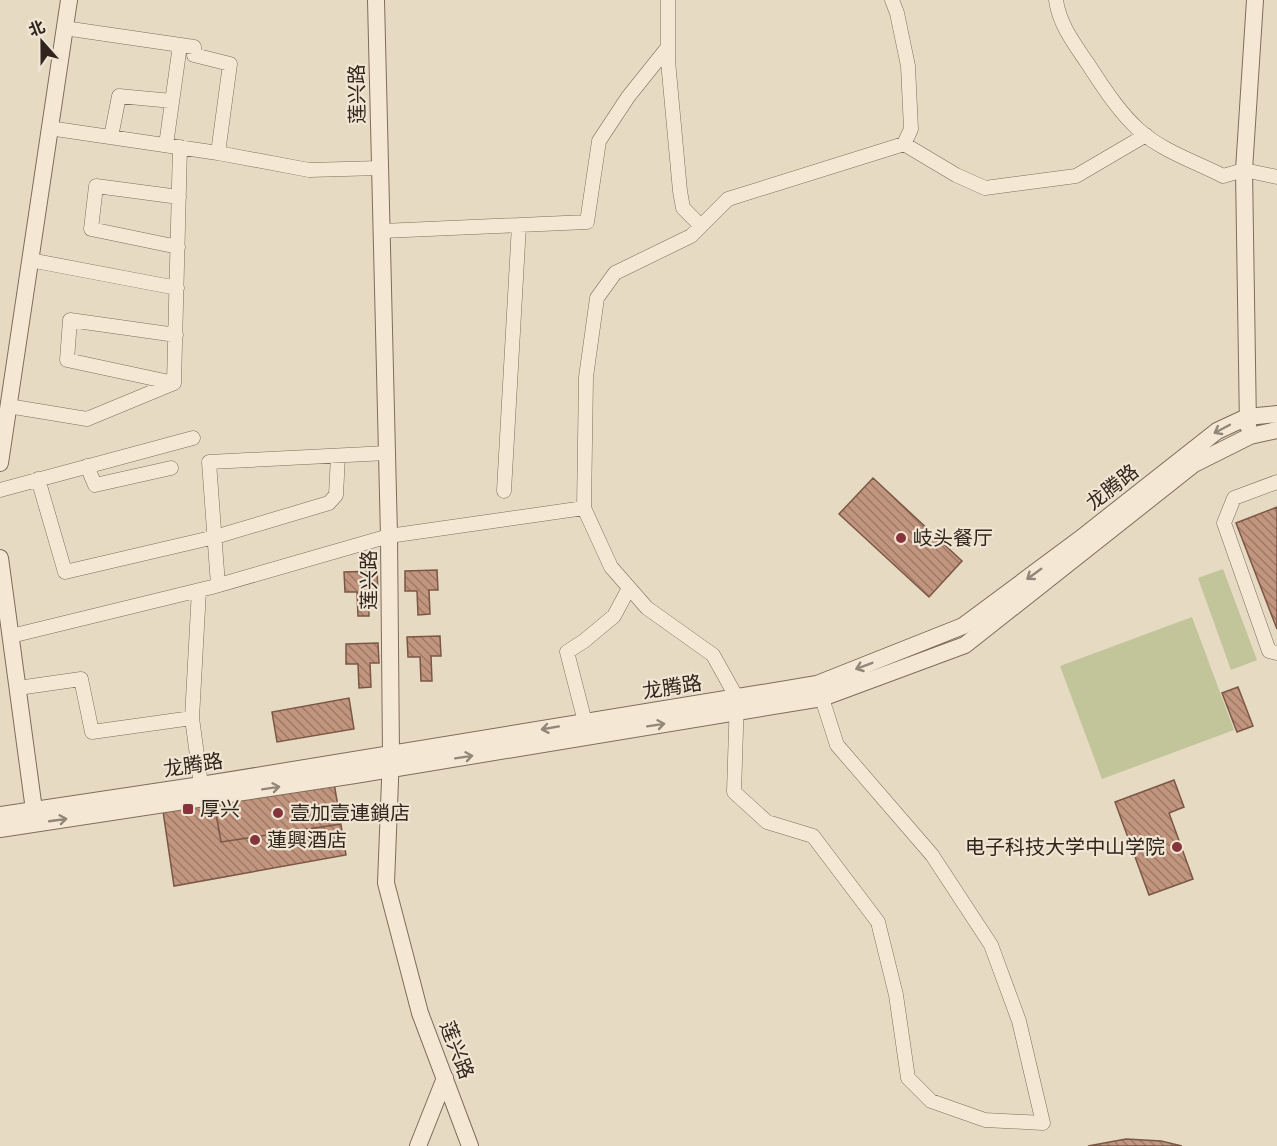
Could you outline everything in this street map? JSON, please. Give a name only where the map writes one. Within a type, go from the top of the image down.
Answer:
[{"type":"street","points":[[0,463],[69,0]]},
{"type":"street","name":"莲兴路","points":[[376,0],[389,536],[391,762],[386,883],[420,1012],[471,1146]]},
{"type":"street","points":[[668,0],[668,47],[683,208],[701,226]]},
{"type":"street","points":[[819,691],[837,745],[932,855],[991,945],[1019,1021],[1043,1123],[985,1120],[931,1101],[908,1078],[896,995],[878,922],[813,836],[767,822],[734,792],[737,705],[713,655],[647,608],[629,588],[611,567],[584,508],[586,377],[597,298],[615,273],[691,236],[728,199],[903,144],[911,129],[908,66],[892,0]]},
{"type":"street","points":[[1056,0],[1057,9],[1067,34],[1105,91],[1146,135],[1223,176],[1244,170],[1277,177]]},
{"type":"street","points":[[1250,436],[1247,417],[1244,170],[1255,0]]},
{"type":"street","points":[[64,28],[194,47],[194,55],[230,64],[218,153]]},
{"type":"street","points":[[174,383],[178,197],[173,146],[172,101],[180,45]]},
{"type":"street","points":[[382,231],[587,222],[599,141],[628,97],[668,47]]},
{"type":"street","points":[[111,137],[119,96],[172,101]]},
{"type":"street","points":[[49,128],[218,153],[309,170],[380,168]]},
{"type":"street","points":[[903,144],[956,176],[985,188],[1076,176],[1146,135]]},
{"type":"street","points":[[178,197],[96,186],[91,229],[178,247]]},
{"type":"street","points":[[504,491],[519,225]]},
{"type":"street","points":[[30,260],[177,288]]},
{"type":"street","points":[[174,383],[67,360],[70,320],[176,335]]},
{"type":"street","points":[[8,406],[87,419],[174,383]]},
{"type":"street","name":"龙腾路","points":[[819,691],[963,626],[1080,539],[1217,430],[1247,417],[1277,414]]},
{"type":"street","name":"龙腾路","points":[[0,815],[34,817],[391,762],[819,691],[965,645],[1194,464],[1250,436],[1277,430]]},
{"type":"street","points":[[0,490],[193,438]]},
{"type":"street","points":[[219,585],[209,462],[387,453]]},
{"type":"street","points":[[38,479],[65,572],[215,537],[329,503],[336,495],[338,456]]},
{"type":"street","points":[[87,466],[95,485],[171,468]]},
{"type":"street","points":[[1277,482],[1234,498],[1224,523],[1269,651],[1277,653]]},
{"type":"street","points":[[11,636],[219,585],[389,536],[584,508]]},
{"type":"street","points":[[0,558],[34,817]]},
{"type":"street","points":[[585,722],[567,652],[614,616],[629,588]]},
{"type":"street","points":[[200,590],[192,718],[201,785]]},
{"type":"street","points":[[18,688],[81,679],[92,732],[192,718]]},
{"type":"street","name":"龙腾路","points":[[0,829],[34,817],[201,785],[391,762],[585,722],[737,705]]},
{"type":"street","points":[[418,1146],[445,1078]]},
{"type":"green space","points":[[1223,569],[1257,660],[1231,670],[1198,578]]},
{"type":"green space","points":[[1192,617],[1234,730],[1102,779],[1060,666]]},
{"type":"building","name":"岐头餐厅","points":[[873,478],[962,561],[929,597],[839,514]]},
{"type":"building","points":[[1277,507],[1277,629],[1236,523]]},
{"type":"building","points":[[437,570],[438,590],[429,590],[430,614],[418,615],[417,591],[405,591],[405,571]]},
{"type":"building","points":[[377,571],[378,591],[368,592],[369,616],[358,616],[357,592],[345,592],[344,572]]},
{"type":"building","points":[[440,636],[441,656],[431,656],[432,681],[421,681],[420,657],[408,657],[407,637]]},
{"type":"building","points":[[378,643],[379,663],[370,663],[371,687],[359,688],[358,664],[346,664],[346,644]]},
{"type":"building","points":[[1238,687],[1253,726],[1237,732],[1222,693]]},
{"type":"building","points":[[349,698],[354,729],[277,742],[272,712]]},
{"type":"building","points":[[1174,780],[1184,807],[1169,813],[1193,879],[1149,895],[1115,802]]},
{"type":"building","name":"蓮興酒店","points":[[334,783],[346,855],[174,886],[163,811]]},
{"type":"building","name":"壹加壹連鎖店","points":[[334,783],[341,824],[221,842],[214,802]]},
{"type":"building","points":[[1126,1139],[1161,1141],[1182,1146],[1088,1146]]},
{"type":"place","name":"岐头餐厅","points":[[901,538]]},
{"type":"place","name":"厚兴","points":[[188,809]]},
{"type":"place","name":"壹加壹連鎖店","points":[[278,813]]},
{"type":"place","name":"蓮興酒店","points":[[255,840]]},
{"type":"place","name":"电子科技大学中山学院","points":[[1177,847]]}]
